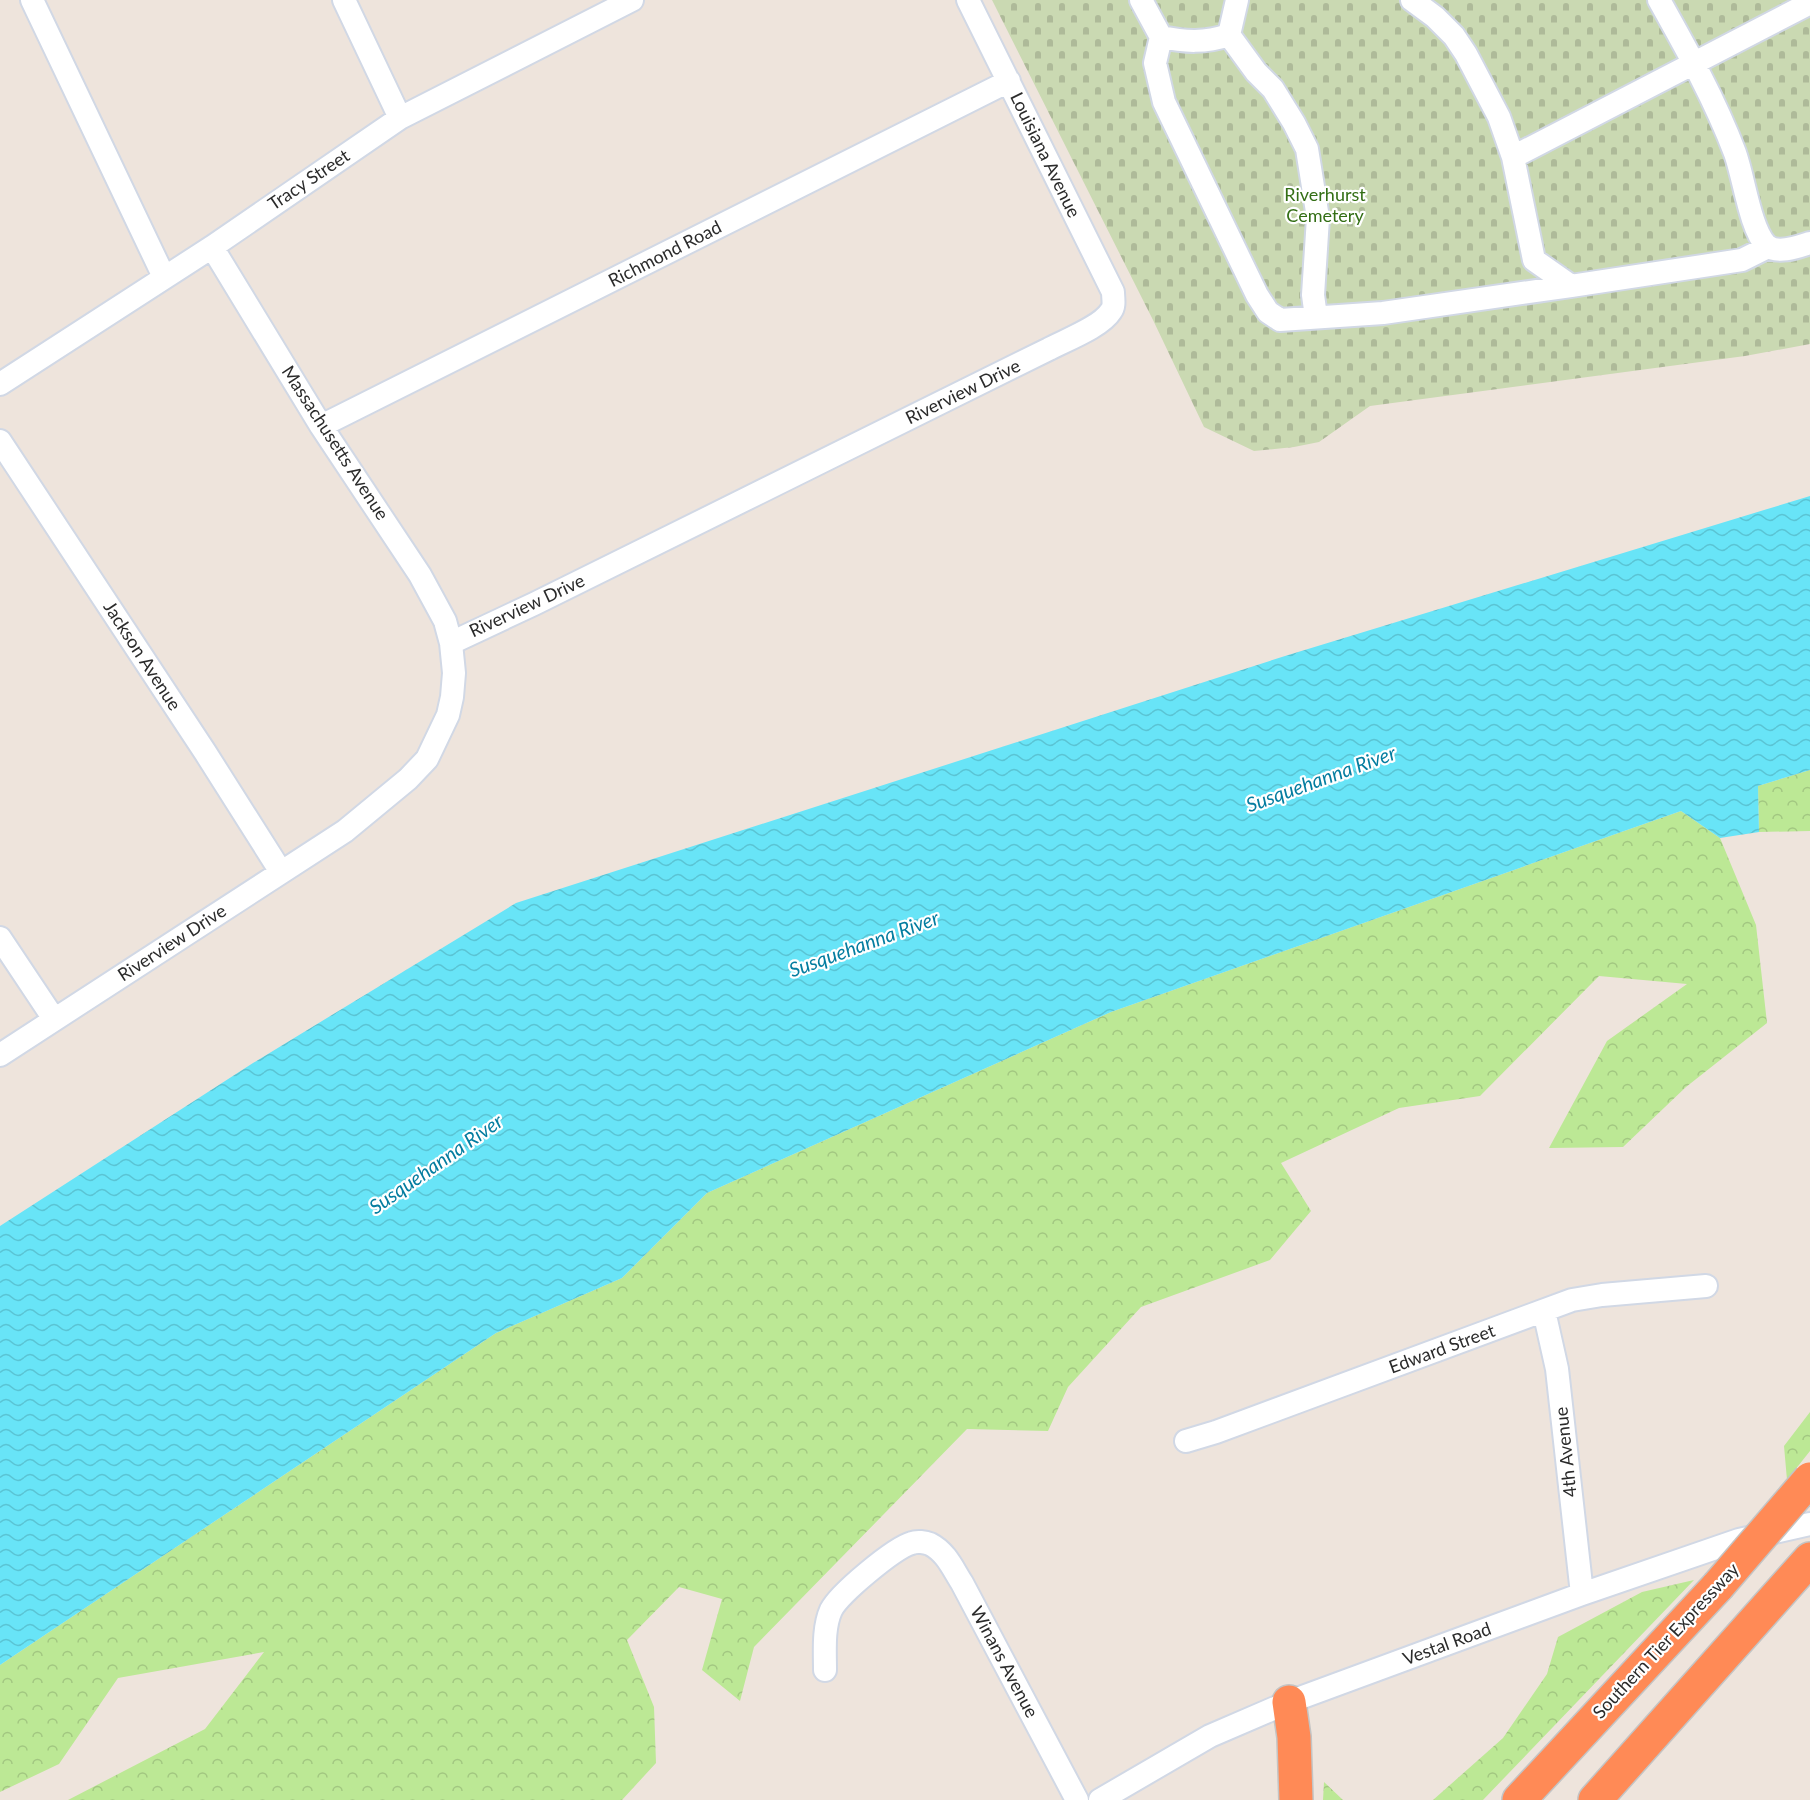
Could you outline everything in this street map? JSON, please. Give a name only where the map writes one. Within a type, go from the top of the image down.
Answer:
[{"type":"highway","name":"Southern Tier Expressway","points":[[1519,1800],[1718,1586],[1810,1479]]},
{"type":"highway","points":[[1595,1800],[1807,1562]]},
{"type":"highway","points":[[1289,1702],[1294,1737],[1296,1800]]},
{"type":"street","points":[[32,0],[164,277]]},
{"type":"street","points":[[344,0],[400,118]]},
{"type":"street","name":"Tracy Street","points":[[0,384],[212,247],[400,118],[632,0]]},
{"type":"street","name":"Louisiana Avenue","points":[[968,0],[1113,292],[1111,311]]},
{"type":"street","points":[[1141,0],[1161,36],[1155,63],[1164,102],[1257,295],[1268,312],[1280,320],[1383,313],[1571,286],[1742,260],[1768,247]]},
{"type":"street","points":[[1237,0],[1229,35],[1256,72],[1273,89],[1294,123],[1306,149],[1318,218],[1313,295],[1316,317]]},
{"type":"street","points":[[1412,0],[1435,17],[1454,36],[1499,117],[1513,157],[1534,260],[1515,294]]},
{"type":"street","points":[[1659,0],[1694,63],[1735,152],[1757,232],[1768,247],[1780,250],[1810,243]]},
{"type":"street","points":[[1513,157],[1810,3]]},
{"type":"street","points":[[1161,36],[1182,41],[1203,42],[1229,35]]},
{"type":"street","name":"Richmond Road","points":[[321,426],[1009,81]]},
{"type":"street","name":"Massachusetts Avenue","points":[[212,247],[321,426],[420,574],[445,621],[451,643]]},
{"type":"street","points":[[1534,260],[1571,286]]},
{"type":"street","name":"Riverview Drive","points":[[0,1056],[345,831],[408,779],[427,759],[448,715],[454,673],[451,643],[1049,349],[1101,322],[1111,311]]},
{"type":"street","name":"Jackson Avenue","points":[[0,441],[206,752],[281,872]]},
{"type":"street","points":[[0,938],[54,1019]]},
{"type":"street","name":"Edward Street","points":[[1186,1441],[1238,1424],[1572,1300],[1602,1295],[1706,1286]]},
{"type":"street","name":"4th Avenue","points":[[1545,1311],[1557,1369],[1582,1594]]},
{"type":"street","name":"Vestal Road","points":[[1100,1800],[1210,1736],[1289,1702],[1582,1594],[1739,1540],[1810,1524]]},
{"type":"street","name":"Winans Avenue","points":[[825,1670],[825,1641],[831,1611],[835,1605],[883,1560],[905,1545],[915,1542],[928,1543],[943,1553],[962,1583],[1077,1800]]},
{"type":"green space","name":"Riverhurst Cemetery","points":[[992,0],[1810,0],[1810,344],[1745,356],[1370,406],[1319,442],[1254,451],[1204,427],[1153,320]]},
{"type":"green space","points":[[1810,770],[1810,831],[1759,832],[1758,786]]},
{"type":"green space","points":[[1681,811],[1720,838],[1756,925],[1767,1023],[1686,1087],[1623,1147],[1549,1148],[1607,1041],[1687,984],[1599,976],[1480,1096],[1399,1108],[1281,1163],[1311,1211],[1270,1260],[1141,1307],[1068,1387],[1048,1431],[967,1429],[754,1647],[740,1701],[702,1670],[722,1599],[679,1587],[627,1640],[654,1707],[656,1763],[622,1800],[68,1800],[205,1729],[264,1652],[118,1678],[59,1764],[0,1792],[0,1665],[496,1333],[622,1278],[707,1193],[1111,1012]]},
{"type":"green space","points":[[1810,1412],[1810,1451],[1787,1480],[1784,1446]]},
{"type":"green space","points":[[1694,1580],[1483,1800],[1433,1800],[1503,1738],[1547,1674],[1558,1637],[1642,1592]]},
{"type":"green space","points":[[1324,1782],[1343,1800],[1323,1800]]},
{"type":"water","name":"Susquehanna River","points":[[1810,496],[1810,770],[1758,786],[1759,832],[1720,838],[1681,811],[1111,1012],[707,1193],[622,1278],[496,1333],[0,1665],[0,1226],[253,1063],[516,903],[1285,656]]}]
